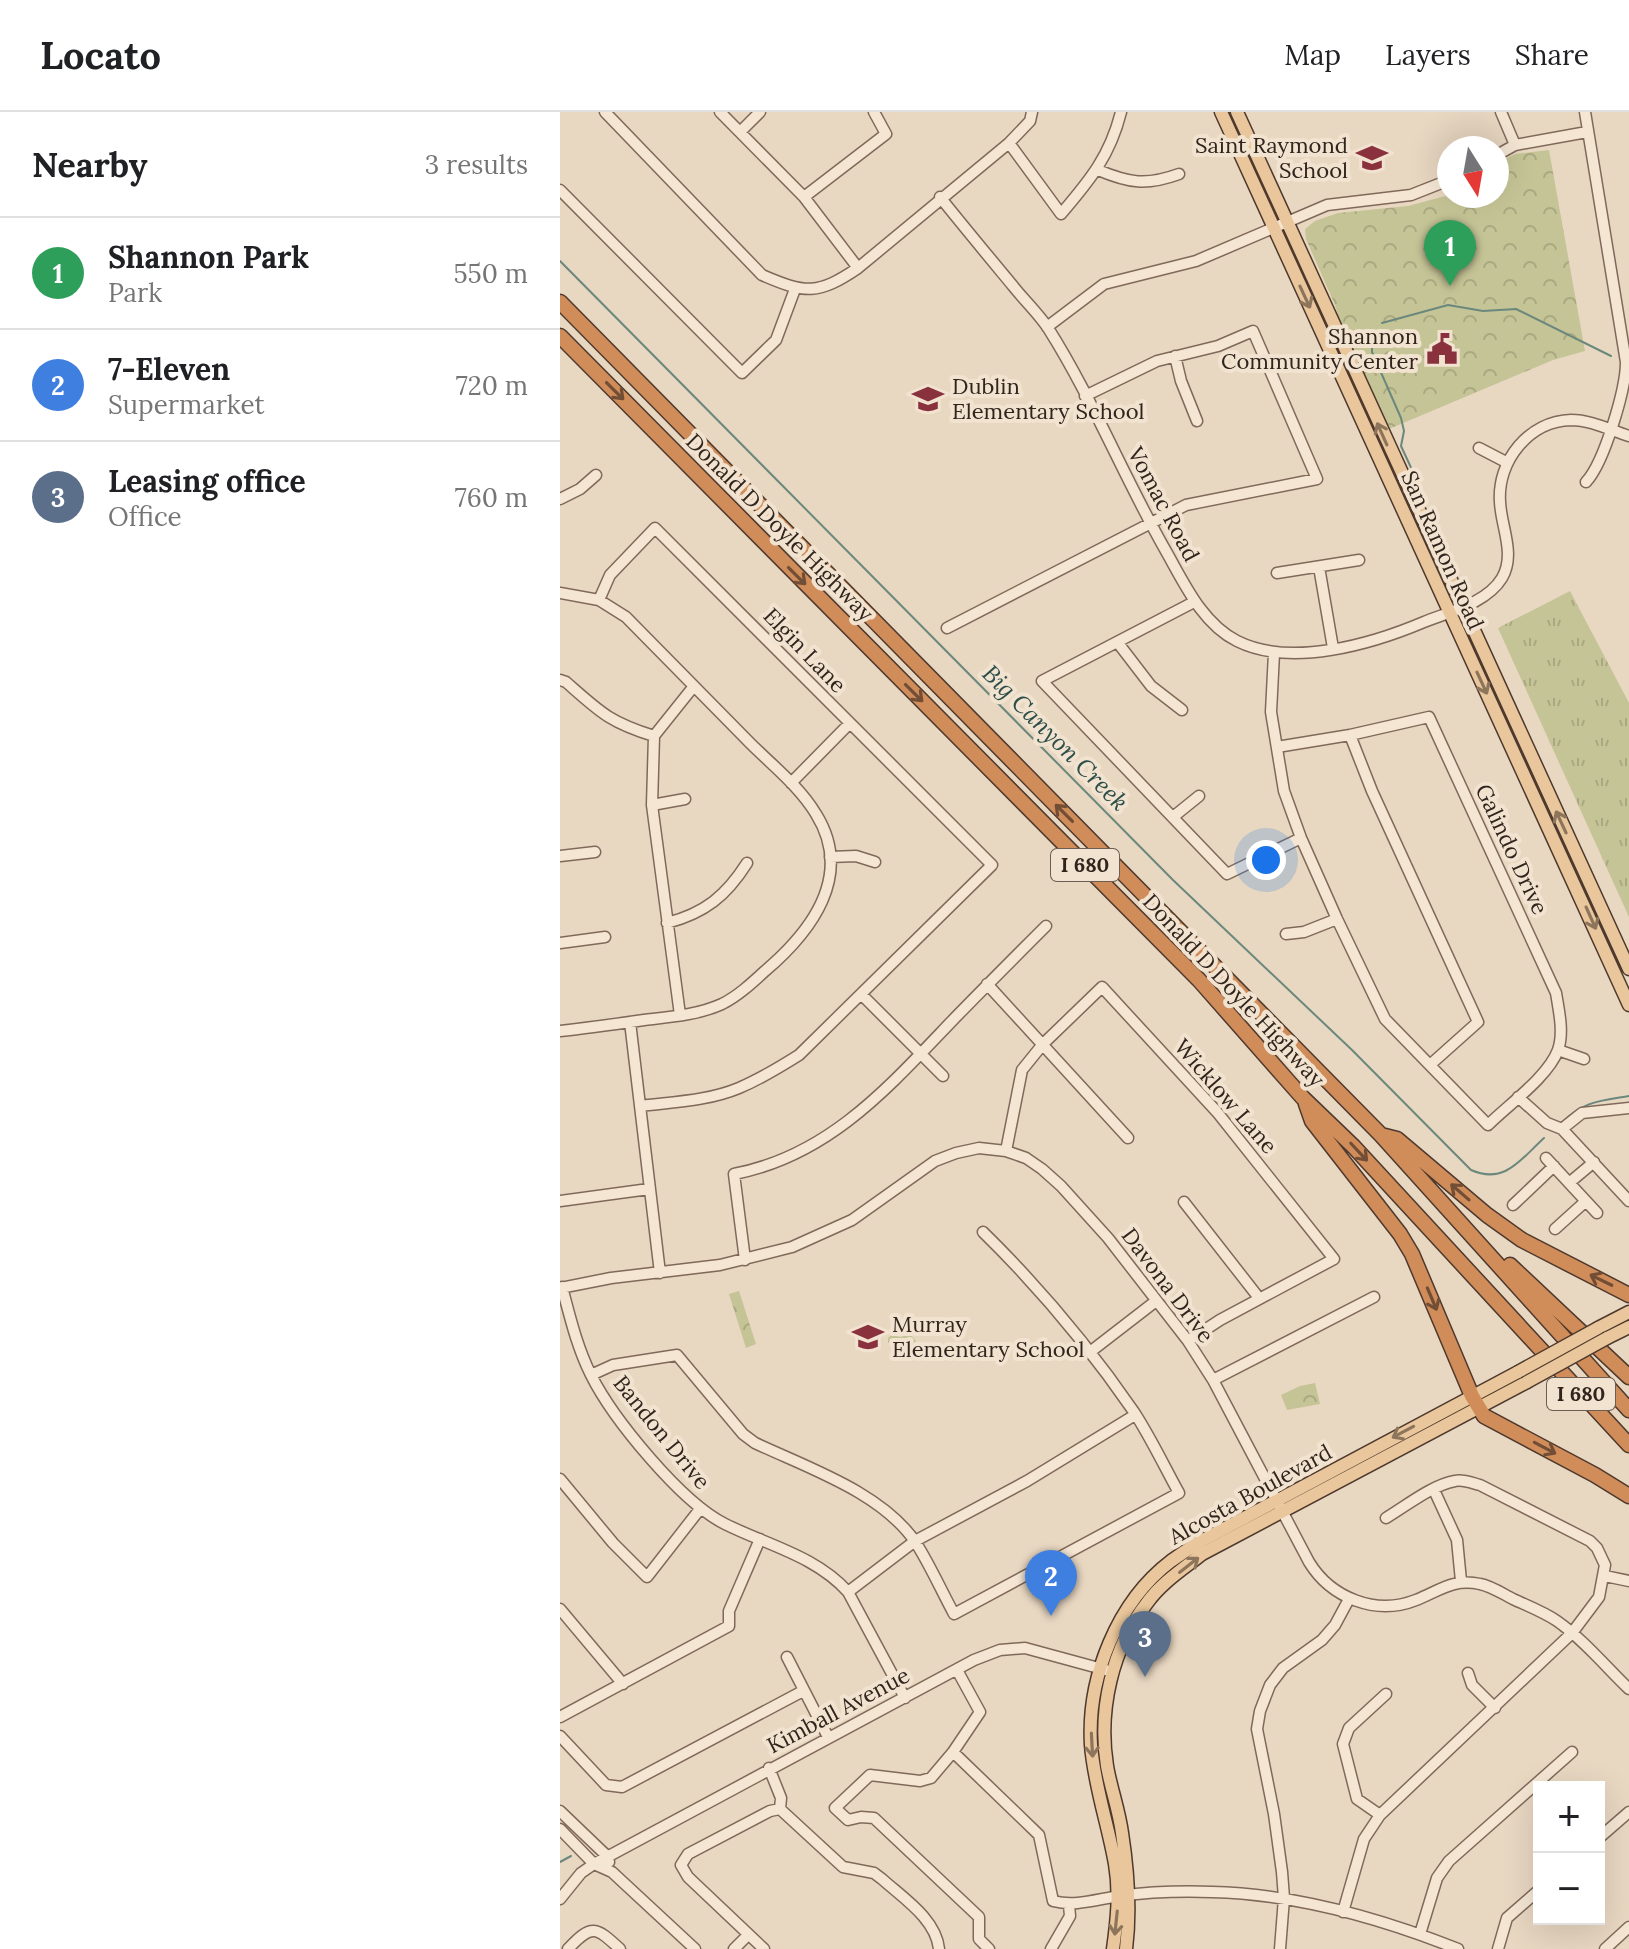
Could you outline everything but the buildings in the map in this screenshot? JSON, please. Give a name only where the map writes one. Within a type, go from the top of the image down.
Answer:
[{"type":"highway","name":"Donald D Doyle Highway","points":[[560,302],[1381,1135],[1629,1410]]},
{"type":"highway","name":"Donald D Doyle Highway","points":[[560,336],[1199,980],[1303,1098],[1354,1147],[1629,1445]]},
{"type":"highway","points":[[1303,1098],[1312,1121],[1400,1234],[1412,1254],[1484,1416],[1629,1496]]},
{"type":"highway","points":[[1381,1135],[1397,1139],[1487,1215],[1522,1240],[1629,1295]]},
{"type":"highway","points":[[1433,1195],[1456,1211],[1519,1275],[1629,1377]]},
{"type":"main road","name":"San Ramon Road","points":[[1221,112],[1629,1005]]},
{"type":"main road","name":"San Ramon Road","points":[[1237,112],[1629,969]]},
{"type":"main road","name":"Alcosta Boulevard","points":[[1126,1949],[1122,1830],[1105,1750],[1106,1701],[1113,1672],[1130,1630],[1146,1603],[1202,1554],[1283,1513],[1603,1333],[1629,1312]]},
{"type":"main road","name":"Alcosta Boulevard","points":[[1603,1333],[1629,1327]]},
{"type":"main road","name":"Alcosta Boulevard","points":[[1113,1949],[1124,1895],[1095,1775],[1091,1743],[1099,1668],[1119,1624],[1140,1594],[1169,1562],[1201,1541],[1275,1500],[1476,1402]]},
{"type":"street","points":[[605,112],[762,275],[795,289],[807,290],[836,283],[858,268],[940,197],[1009,143],[1030,121],[1032,112]]},
{"type":"street","points":[[720,112],[804,197],[858,268]]},
{"type":"street","points":[[740,132],[760,112]]},
{"type":"street","points":[[804,197],[886,134],[874,112]]},
{"type":"street","points":[[1009,143],[1061,214],[1098,170],[1114,140],[1121,112]]},
{"type":"street","points":[[1501,112],[1515,145]]},
{"type":"street","points":[[1585,112],[1626,362],[1625,380],[1610,429],[1594,473],[1586,482]]},
{"type":"street","points":[[1509,148],[1587,132]]},
{"type":"street","points":[[1098,170],[1125,181],[1147,183],[1179,174]]},
{"type":"street","points":[[1047,327],[1104,284],[1196,261],[1327,205],[1411,195],[1437,185]]},
{"type":"street","points":[[560,190],[742,373],[776,340],[795,289]]},
{"type":"street","name":"Vomac Road","points":[[940,197],[1047,327],[1194,602],[1214,624],[1237,641],[1274,653],[1298,654],[1376,641],[1449,612],[1493,589],[1505,572],[1508,558],[1499,488],[1506,462]]},
{"type":"street","points":[[947,628],[1186,505],[1317,479],[1253,331],[1218,346],[1157,361],[1085,396]]},
{"type":"street","points":[[1175,356],[1197,421]]},
{"type":"street","points":[[1479,448],[1506,462],[1526,438],[1554,423],[1584,421],[1629,436]]},
{"type":"street","points":[[560,499],[580,489],[596,475]]},
{"type":"street","name":"Elgin Lane","points":[[599,600],[610,575],[655,528],[992,865],[862,995]]},
{"type":"street","points":[[1277,573],[1359,560]]},
{"type":"street","points":[[1319,567],[1333,648]]},
{"type":"street","points":[[560,593],[599,600],[626,617],[791,783],[818,816],[827,838],[830,857],[827,895],[817,914],[783,954],[740,993],[722,1004],[680,1015],[560,1031]]},
{"type":"street","points":[[1194,602],[1042,681],[1227,874],[1301,838]]},
{"type":"street","points":[[1118,643],[1151,686],[1182,710]]},
{"type":"street","points":[[1274,653],[1271,712],[1284,791],[1301,838],[1385,1019],[1488,1125],[1542,1074],[1558,1050],[1584,1059]]},
{"type":"street","points":[[560,680],[621,726],[654,736]]},
{"type":"street","points":[[680,1015],[652,805],[654,736],[694,686]]},
{"type":"street","name":"Galindo Drive","points":[[1277,747],[1429,717],[1556,993],[1560,1025],[1558,1050]]},
{"type":"street","points":[[791,783],[849,724]]},
{"type":"street","points":[[1350,735],[1372,791],[1478,1022],[1431,1064]]},
{"type":"street","points":[[1173,817],[1199,796]]},
{"type":"street","points":[[652,805],[685,799]]},
{"type":"street","points":[[560,856],[595,852]]},
{"type":"street","points":[[830,857],[856,856],[875,862]]},
{"type":"street","points":[[667,923],[694,916],[707,907],[737,879],[747,863]]},
{"type":"street","points":[[1286,934],[1304,932],[1337,919]]},
{"type":"street","points":[[745,1260],[734,1174],[759,1169],[824,1139],[855,1118],[1046,926]]},
{"type":"street","points":[[560,943],[605,937]]},
{"type":"street","points":[[987,984],[1128,1138]]},
{"type":"street","name":"Wicklow Lane","points":[[1006,1151],[1022,1070],[1043,1044],[1102,987],[1217,1112],[1334,1259],[1259,1298],[1188,1341]]},
{"type":"street","points":[[640,1106],[706,1097],[736,1089],[767,1075],[799,1055],[862,995],[943,1076]]},
{"type":"street","points":[[630,1022],[660,1273]]},
{"type":"street","points":[[1518,1097],[1547,1123],[1562,1129],[1629,1201]]},
{"type":"street","points":[[1562,1129],[1582,1113],[1629,1108]]},
{"type":"street","name":"Davona Drive","points":[[561,1288],[745,1260],[792,1247],[852,1220],[935,1161],[979,1148],[1006,1151],[1034,1163],[1061,1186],[1108,1238],[1188,1341],[1213,1380],[1275,1500],[1320,1578],[1349,1599]]},
{"type":"street","points":[[1513,1205],[1550,1162],[1597,1213]]},
{"type":"street","points":[[1569,1183],[1594,1162]]},
{"type":"street","points":[[560,1201],[649,1189]]},
{"type":"street","points":[[1555,1229],[1586,1201]]},
{"type":"street","points":[[1184,1202],[1259,1298]]},
{"type":"street","points":[[591,1375],[613,1365],[677,1355],[743,1434],[755,1443],[870,1498],[897,1521],[915,1541],[954,1614],[1179,1493],[1135,1415],[1090,1352],[1025,1273],[983,1232]]},
{"type":"street","name":"Bandon Drive","points":[[561,1288],[576,1340],[591,1375],[612,1409],[681,1493],[724,1523],[833,1576],[848,1592],[905,1698]]},
{"type":"street","points":[[1213,1380],[1374,1297]]},
{"type":"street","points":[[1090,1352],[1156,1301]]},
{"type":"street","points":[[848,1592],[915,1541],[1027,1481],[1135,1415]]},
{"type":"street","points":[[560,1479],[613,1543],[647,1577],[700,1509]]},
{"type":"street","points":[[1343,1912],[1364,1839],[1380,1815],[1572,1633],[1599,1597],[1605,1576],[1603,1557],[1590,1541],[1466,1481],[1453,1481],[1386,1518]]},
{"type":"street","points":[[1434,1490],[1457,1540],[1461,1581]]},
{"type":"street","points":[[560,1717],[729,1626],[729,1611],[760,1539]]},
{"type":"street","points":[[1605,1576],[1629,1581]]},
{"type":"street","points":[[1280,1949],[1284,1898],[1274,1814],[1257,1729],[1260,1711],[1270,1685],[1283,1668],[1322,1640],[1335,1625],[1349,1599],[1380,1605],[1405,1604],[1461,1581],[1483,1584],[1555,1620],[1629,1689]]},
{"type":"street","points":[[560,1609],[623,1684]]},
{"type":"street","name":"Kimball Avenue","points":[[560,1899],[581,1873],[607,1856],[828,1737],[1000,1650],[1025,1648],[1113,1672]]},
{"type":"street","points":[[787,1657],[828,1737]]},
{"type":"street","points":[[957,1670],[980,1712],[931,1778],[920,1781],[870,1775],[835,1808],[848,1820],[874,1818],[979,1917],[979,1939],[989,1949]]},
{"type":"street","points":[[1468,1673],[1472,1685],[1495,1708]]},
{"type":"street","points":[[560,1736],[606,1785],[622,1787],[803,1691]]},
{"type":"street","points":[[1380,1815],[1357,1799],[1343,1744],[1349,1728],[1386,1694]]},
{"type":"street","points":[[953,1752],[1039,1835],[1053,1901],[1069,1905],[1124,1895],[1212,1892],[1284,1898],[1420,1934],[1458,1949]]},
{"type":"street","points":[[1420,1934],[1437,1878],[1449,1861],[1572,1752]]},
{"type":"street","points":[[769,1768],[781,1798],[780,1809]]},
{"type":"street","points":[[764,1949],[688,1877],[681,1865],[688,1854],[770,1811],[780,1809]]},
{"type":"street","points":[[780,1809],[843,1867],[874,1873],[882,1879],[927,1920],[937,1937],[939,1949]]},
{"type":"street","points":[[560,1811],[607,1856],[612,1872]]},
{"type":"street","points":[[1605,1833],[1629,1812]]},
{"type":"street","points":[[560,1829],[594,1864],[612,1872],[695,1949]]},
{"type":"street","points":[[1498,1949],[1507,1918],[1533,1895]]},
{"type":"street","points":[[1051,1949],[1070,1916],[1069,1905]]},
{"type":"street","points":[[1605,1949],[1629,1927]]},
{"type":"street","points":[[568,1949],[580,1936],[591,1930],[599,1930],[620,1949]]},
{"type":"street","points":[[734,1949],[748,1935]]},
{"type":"green space","points":[[1549,150],[1585,351],[1553,360],[1389,429],[1340,323],[1306,239],[1305,229],[1315,221],[1338,213],[1408,206],[1437,198],[1437,208],[1509,208],[1509,157]]},
{"type":"green space","points":[[1570,591],[1629,703],[1629,917],[1498,628]]},
{"type":"green space","points":[[739,1291],[756,1344],[746,1348],[729,1294]]},
{"type":"green space","points":[[910,1334],[916,1341],[910,1349],[903,1350],[888,1342],[891,1335],[901,1337]]},
{"type":"green space","points":[[1315,1383],[1320,1404],[1287,1410],[1281,1395]]},
{"type":"waterway","name":"Big Canyon Creek","points":[[560,261],[1173,880],[1352,1050],[1471,1170],[1483,1174],[1503,1172],[1512,1168],[1544,1138]]},
{"type":"waterway","points":[[1382,323],[1448,305],[1483,311],[1516,309],[1611,356]]},
{"type":"waterway","points":[[1372,335],[1372,352],[1401,418],[1404,431],[1401,446],[1426,500]]},
{"type":"waterway","name":"Big Canyon Creek","points":[[1561,1123],[1585,1106],[1629,1096]]},
{"type":"waterway","points":[[560,1862],[571,1856]]},
{"type":"place","name":"Saint Raymond School","points":[[1372,158]]},
{"type":"place","name":"Shannon Park","points":[[1450,286]]},
{"type":"place","name":"Shannon Community Center","points":[[1442,349]]},
{"type":"place","name":"Dublin Elementary School","points":[[928,399]]},
{"type":"place","name":"Murray Elementary School","points":[[868,1337]]},
{"type":"place","name":"7-Eleven","points":[[1051,1616]]},
{"type":"place","name":"Leasing office","points":[[1145,1677]]}]
